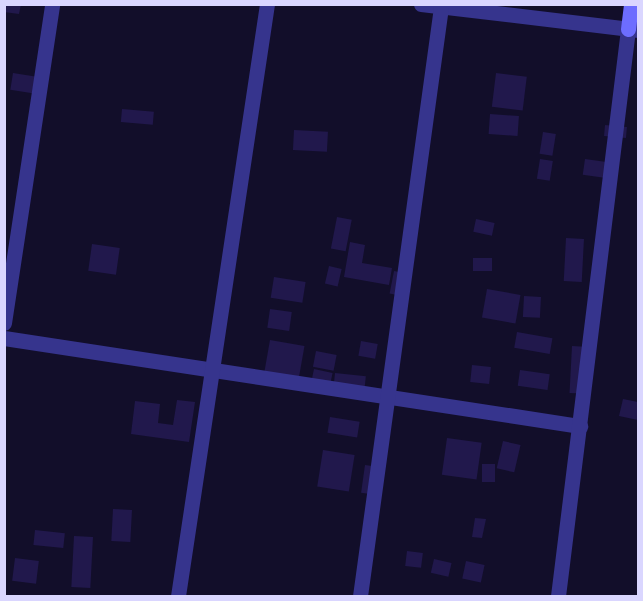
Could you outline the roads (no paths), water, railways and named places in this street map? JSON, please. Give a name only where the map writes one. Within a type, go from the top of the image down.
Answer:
[{"type":"street","points":[[4,323],[52,4]]},
{"type":"street","points":[[178,597],[267,4]]},
{"type":"street","points":[[421,4],[633,30]]},
{"type":"street","points":[[558,597],[633,30],[631,4]]},
{"type":"street","points":[[360,597],[441,7]]},
{"type":"street","points":[[4,338],[580,426]]}]
